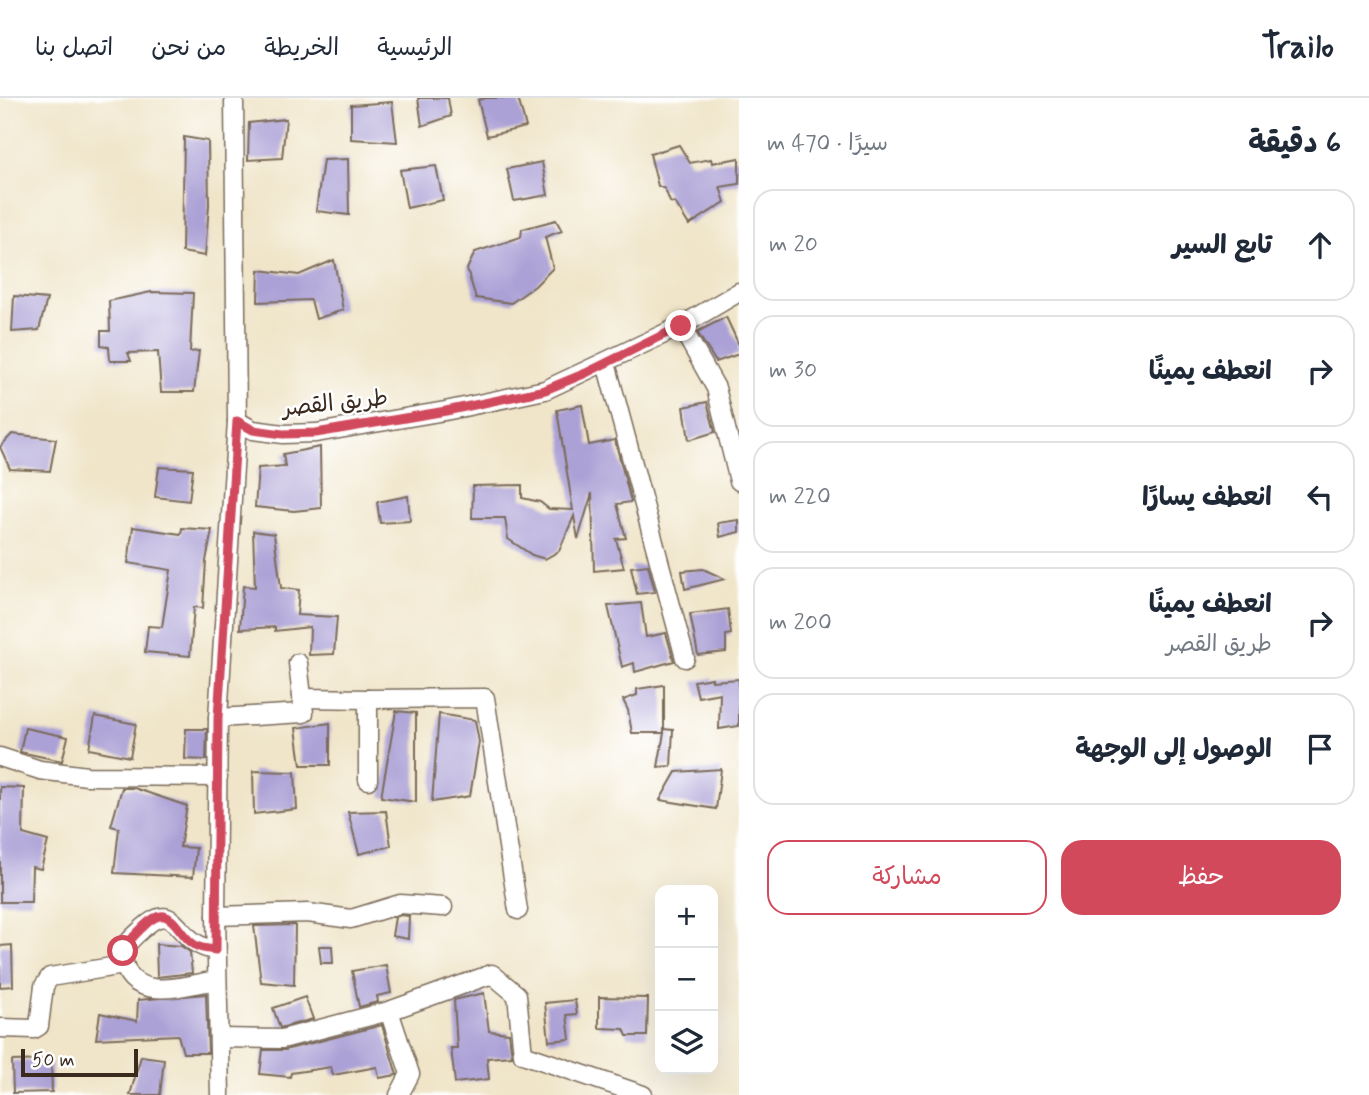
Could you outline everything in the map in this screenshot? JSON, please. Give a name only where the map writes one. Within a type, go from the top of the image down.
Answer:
[{"type":"street","points":[[220,1095],[216,950],[218,718],[237,421],[234,98]]},
{"type":"street","name":"طريق القصر","points":[[237,421],[253,430],[283,434],[316,433],[446,411],[545,390],[681,326],[739,292]]},
{"type":"street","points":[[681,326],[702,358],[716,388],[739,481]]},
{"type":"street","points":[[606,363],[685,658]]},
{"type":"street","points":[[218,718],[304,713],[298,663]]},
{"type":"street","points":[[302,698],[485,698],[517,910]]},
{"type":"street","points":[[368,699],[368,780]]},
{"type":"street","points":[[0,757],[40,771],[88,776],[218,777]]},
{"type":"street","points":[[216,916],[308,914],[351,919],[400,904],[443,907]]},
{"type":"street","points":[[216,950],[198,947],[171,919],[159,916],[129,940],[123,951],[124,965],[131,978],[147,988],[217,980]]},
{"type":"street","points":[[0,1028],[39,1026],[44,986],[50,977],[124,965]]},
{"type":"street","points":[[219,1038],[282,1040],[390,1011],[492,974],[517,995],[523,1054],[643,1095]]},
{"type":"street","points":[[390,1011],[410,1074],[399,1095]]},
{"type":"building","points":[[418,98],[448,98],[451,116],[422,126]]},
{"type":"building","points":[[518,98],[526,127],[487,136],[478,100]]},
{"type":"building","points":[[392,102],[397,142],[351,139],[351,105]]},
{"type":"building","points":[[286,119],[282,158],[248,160],[249,123]]},
{"type":"building","points":[[184,137],[208,141],[209,205],[205,256],[182,252]]},
{"type":"building","points":[[679,145],[690,163],[711,159],[712,163],[739,158],[739,184],[720,187],[725,202],[689,225],[676,204],[670,202],[665,189],[658,186],[650,154]]},
{"type":"building","points":[[348,159],[349,215],[316,211],[323,160]]},
{"type":"building","points":[[542,162],[548,195],[514,201],[507,169]]},
{"type":"building","points":[[436,166],[443,200],[407,208],[400,170]]},
{"type":"building","points":[[556,220],[562,231],[545,237],[553,268],[535,286],[511,303],[476,298],[467,269],[475,252],[521,237],[522,229]]},
{"type":"building","points":[[334,260],[343,310],[316,319],[311,300],[258,302],[259,270],[299,275]]},
{"type":"building","points":[[151,292],[193,293],[190,352],[199,351],[194,392],[161,392],[158,352],[128,353],[131,361],[110,361],[109,347],[101,345],[101,331],[110,331],[109,301]]},
{"type":"building","points":[[14,296],[47,299],[39,330],[12,332]]},
{"type":"building","points":[[726,317],[739,345],[739,354],[716,362],[697,332]]},
{"type":"building","points":[[707,402],[715,432],[689,440],[684,407]]},
{"type":"building","points":[[582,405],[589,445],[615,440],[631,502],[617,504],[626,538],[616,539],[624,568],[594,571],[592,493],[578,539],[574,516],[559,551],[545,559],[532,555],[508,539],[505,518],[472,518],[473,486],[522,485],[522,498],[540,502],[549,509],[573,510],[557,410]]},
{"type":"building","points":[[12,434],[56,439],[50,471],[10,469],[0,447]]},
{"type":"building","points":[[320,447],[321,508],[294,511],[255,507],[258,468],[285,466],[283,454]]},
{"type":"building","points":[[159,467],[193,469],[189,501],[155,497]]},
{"type":"building","points":[[408,496],[410,521],[380,523],[377,502]]},
{"type":"building","points":[[739,520],[739,532],[720,537],[718,523]]},
{"type":"building","points":[[133,527],[181,534],[182,528],[212,530],[206,561],[203,608],[194,607],[190,656],[145,652],[148,626],[162,627],[171,570],[128,563]]},
{"type":"building","points":[[253,531],[274,534],[281,588],[299,590],[297,615],[337,617],[334,654],[309,655],[310,627],[275,631],[275,627],[240,629],[243,586],[255,587]]},
{"type":"building","points":[[648,565],[655,592],[637,594],[631,567]]},
{"type":"building","points":[[703,569],[725,579],[685,589],[682,571]]},
{"type":"building","points":[[641,603],[646,637],[666,633],[674,661],[635,672],[634,663],[622,667],[608,606]]},
{"type":"building","points":[[728,609],[731,634],[726,635],[726,652],[698,655],[690,614]]},
{"type":"building","points":[[712,678],[712,681],[739,679],[739,726],[719,729],[720,693],[698,697],[694,681]]},
{"type":"building","points":[[664,685],[664,729],[673,730],[671,766],[658,767],[664,733],[632,733],[628,710],[623,700],[637,695],[637,689]]},
{"type":"building","points":[[396,711],[416,713],[416,802],[381,797]]},
{"type":"building","points":[[439,714],[475,720],[479,742],[470,796],[432,802]]},
{"type":"building","points":[[95,716],[136,724],[130,757],[89,749]]},
{"type":"building","points":[[330,723],[330,765],[301,765],[296,728]]},
{"type":"building","points":[[25,728],[68,737],[62,761],[20,752]]},
{"type":"building","points":[[186,729],[207,729],[206,760],[185,759]]},
{"type":"building","points":[[721,769],[716,809],[660,800],[676,772]]},
{"type":"building","points":[[253,771],[295,772],[297,809],[254,814]]},
{"type":"building","points":[[0,787],[24,788],[23,834],[48,841],[41,869],[32,867],[31,902],[0,902]]},
{"type":"building","points":[[122,788],[134,788],[187,806],[180,847],[196,848],[193,877],[114,873],[119,828],[111,826]]},
{"type":"building","points":[[386,811],[391,846],[359,854],[348,812]]},
{"type":"building","points":[[409,916],[408,939],[392,936],[395,917]]},
{"type":"building","points":[[295,925],[294,985],[261,982],[254,926]]},
{"type":"building","points":[[156,944],[181,946],[190,952],[192,973],[157,977]]},
{"type":"building","points":[[12,945],[13,986],[0,987],[0,946]]},
{"type":"building","points":[[319,946],[332,946],[333,963],[321,963]]},
{"type":"building","points":[[386,965],[391,993],[377,996],[378,1002],[359,1007],[352,971]]},
{"type":"building","points":[[484,993],[489,1031],[509,1033],[512,1056],[487,1058],[489,1079],[455,1083],[451,1048],[457,1048],[454,1000]]},
{"type":"building","points":[[206,994],[208,1053],[183,1053],[178,1035],[96,1039],[100,1013],[137,1021],[138,1000]]},
{"type":"building","points":[[305,997],[313,1019],[280,1028],[273,1008]]},
{"type":"building","points":[[599,997],[648,998],[647,1036],[627,1036],[624,1029],[599,1028]]},
{"type":"building","points":[[575,1000],[577,1014],[567,1015],[570,1039],[549,1041],[545,1003]]},
{"type":"building","points":[[382,1025],[397,1075],[379,1078],[377,1067],[333,1075],[331,1067],[291,1073],[290,1077],[260,1074],[263,1050],[285,1050]]},
{"type":"building","points":[[141,1056],[164,1059],[160,1095],[130,1095]]},
{"type":"building","points":[[51,1060],[52,1092],[13,1093],[12,1061]]},
{"type":"route","points":[[123,951],[129,940],[159,916],[171,919],[198,947],[216,950],[218,718],[237,421],[253,430],[283,434],[316,433],[446,411],[545,390],[681,326]]}]
